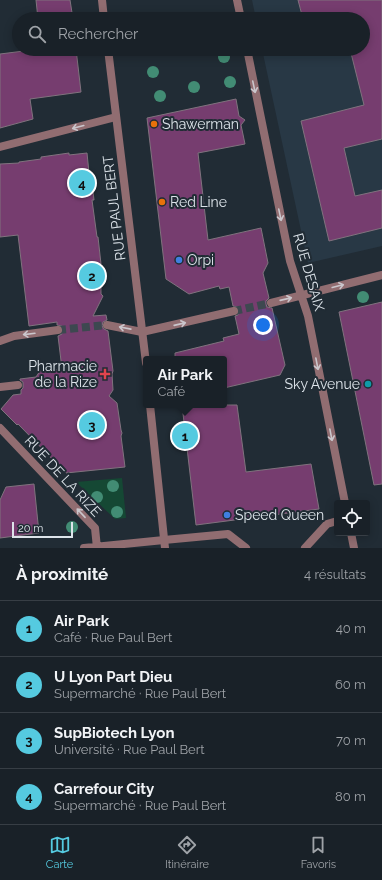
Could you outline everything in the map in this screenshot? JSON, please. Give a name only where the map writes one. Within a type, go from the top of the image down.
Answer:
[{"type":"street","points":[[102,0],[103,12]]},
{"type":"street","points":[[237,0],[239,12]]},
{"type":"street","name":"RUE PAUL BERT","points":[[109,56],[145,356]]},
{"type":"street","name":"RUE DESAIX","points":[[248,56],[290,261],[308,316],[344,500]]},
{"type":"street","points":[[0,147],[116,118]]},
{"type":"street","points":[[270,303],[382,275]]},
{"type":"street","points":[[107,325],[142,332],[234,311]]},
{"type":"street","points":[[0,340],[14,336],[58,330]]},
{"type":"street","points":[[0,387],[18,385]]},
{"type":"street","points":[[150,408],[165,544]]},
{"type":"street","name":"RUE DE LA RIZE","points":[[0,428],[95,528],[97,547]]},
{"type":"street","points":[[305,548],[327,524],[334,522]]},
{"type":"street","points":[[84,548],[165,544],[228,534],[246,548]]},
{"type":"street","points":[[351,536],[354,548]]},
{"type":"shaded area","points":[[252,0],[382,0],[382,246],[308,263],[264,56],[370,56],[370,12],[255,12]]},
{"type":"green space","points":[[122,478],[126,518],[115,519],[76,482]]},
{"type":"building","points":[[36,0],[70,0],[72,12],[37,12]]},
{"type":"building","points":[[298,0],[382,0],[382,139],[344,148],[355,196],[382,190],[382,228],[329,241],[301,121],[364,105],[352,56],[370,56],[370,12],[301,12]]},
{"type":"building","points":[[12,52],[12,56],[77,56],[81,92],[30,99],[33,119],[0,128],[0,54]]},
{"type":"building","points":[[236,99],[239,116],[245,120],[241,125],[245,144],[198,153],[208,240],[261,228],[268,263],[263,273],[269,298],[266,301],[266,304],[267,307],[272,308],[285,365],[280,375],[227,387],[227,356],[175,356],[175,353],[224,341],[223,338],[239,334],[235,316],[238,315],[239,310],[238,307],[233,306],[229,287],[220,289],[219,286],[189,294],[166,279],[147,118]]},
{"type":"building","points":[[69,153],[69,155],[87,153],[89,173],[91,173],[94,200],[92,200],[101,264],[101,294],[103,296],[93,316],[106,315],[107,320],[103,322],[102,326],[108,331],[113,371],[113,390],[109,396],[117,403],[122,433],[121,436],[125,467],[66,473],[18,424],[17,425],[1,409],[13,395],[21,394],[23,382],[20,379],[36,377],[40,371],[62,369],[58,336],[62,334],[63,330],[62,326],[57,325],[57,322],[29,326],[18,235],[0,237],[0,164],[19,163],[41,159],[41,157]]},
{"type":"building","name":"Sky Avenue","points":[[382,302],[382,484],[374,485],[339,312]]},
{"type":"building","points":[[227,405],[237,405],[246,472],[311,464],[319,509],[196,525],[182,408],[227,408]]},
{"type":"building","points":[[34,484],[39,533],[0,538],[0,500],[6,487]]},
{"type":"tunnel","points":[[234,311],[271,303]]},
{"type":"tunnel","points":[[58,330],[107,325]]},
{"type":"place","name":"Shawerman","points":[[154,124]]},
{"type":"place","name":"Carrefour City","points":[[82,183]]},
{"type":"place","name":"Red Line","points":[[162,202]]},
{"type":"place","name":"Orpi","points":[[179,260]]},
{"type":"place","name":"U Lyon Part Dieu","points":[[92,276]]},
{"type":"place","name":"Pharmacie de la Rize","points":[[105,374]]},
{"type":"place","name":"Sky Avenue","points":[[368,384]]},
{"type":"place","name":"SupBiotech Lyon","points":[[92,425]]},
{"type":"place","name":"Air Park","points":[[185,436]]},
{"type":"place","name":"Speed Queen","points":[[227,515]]}]
